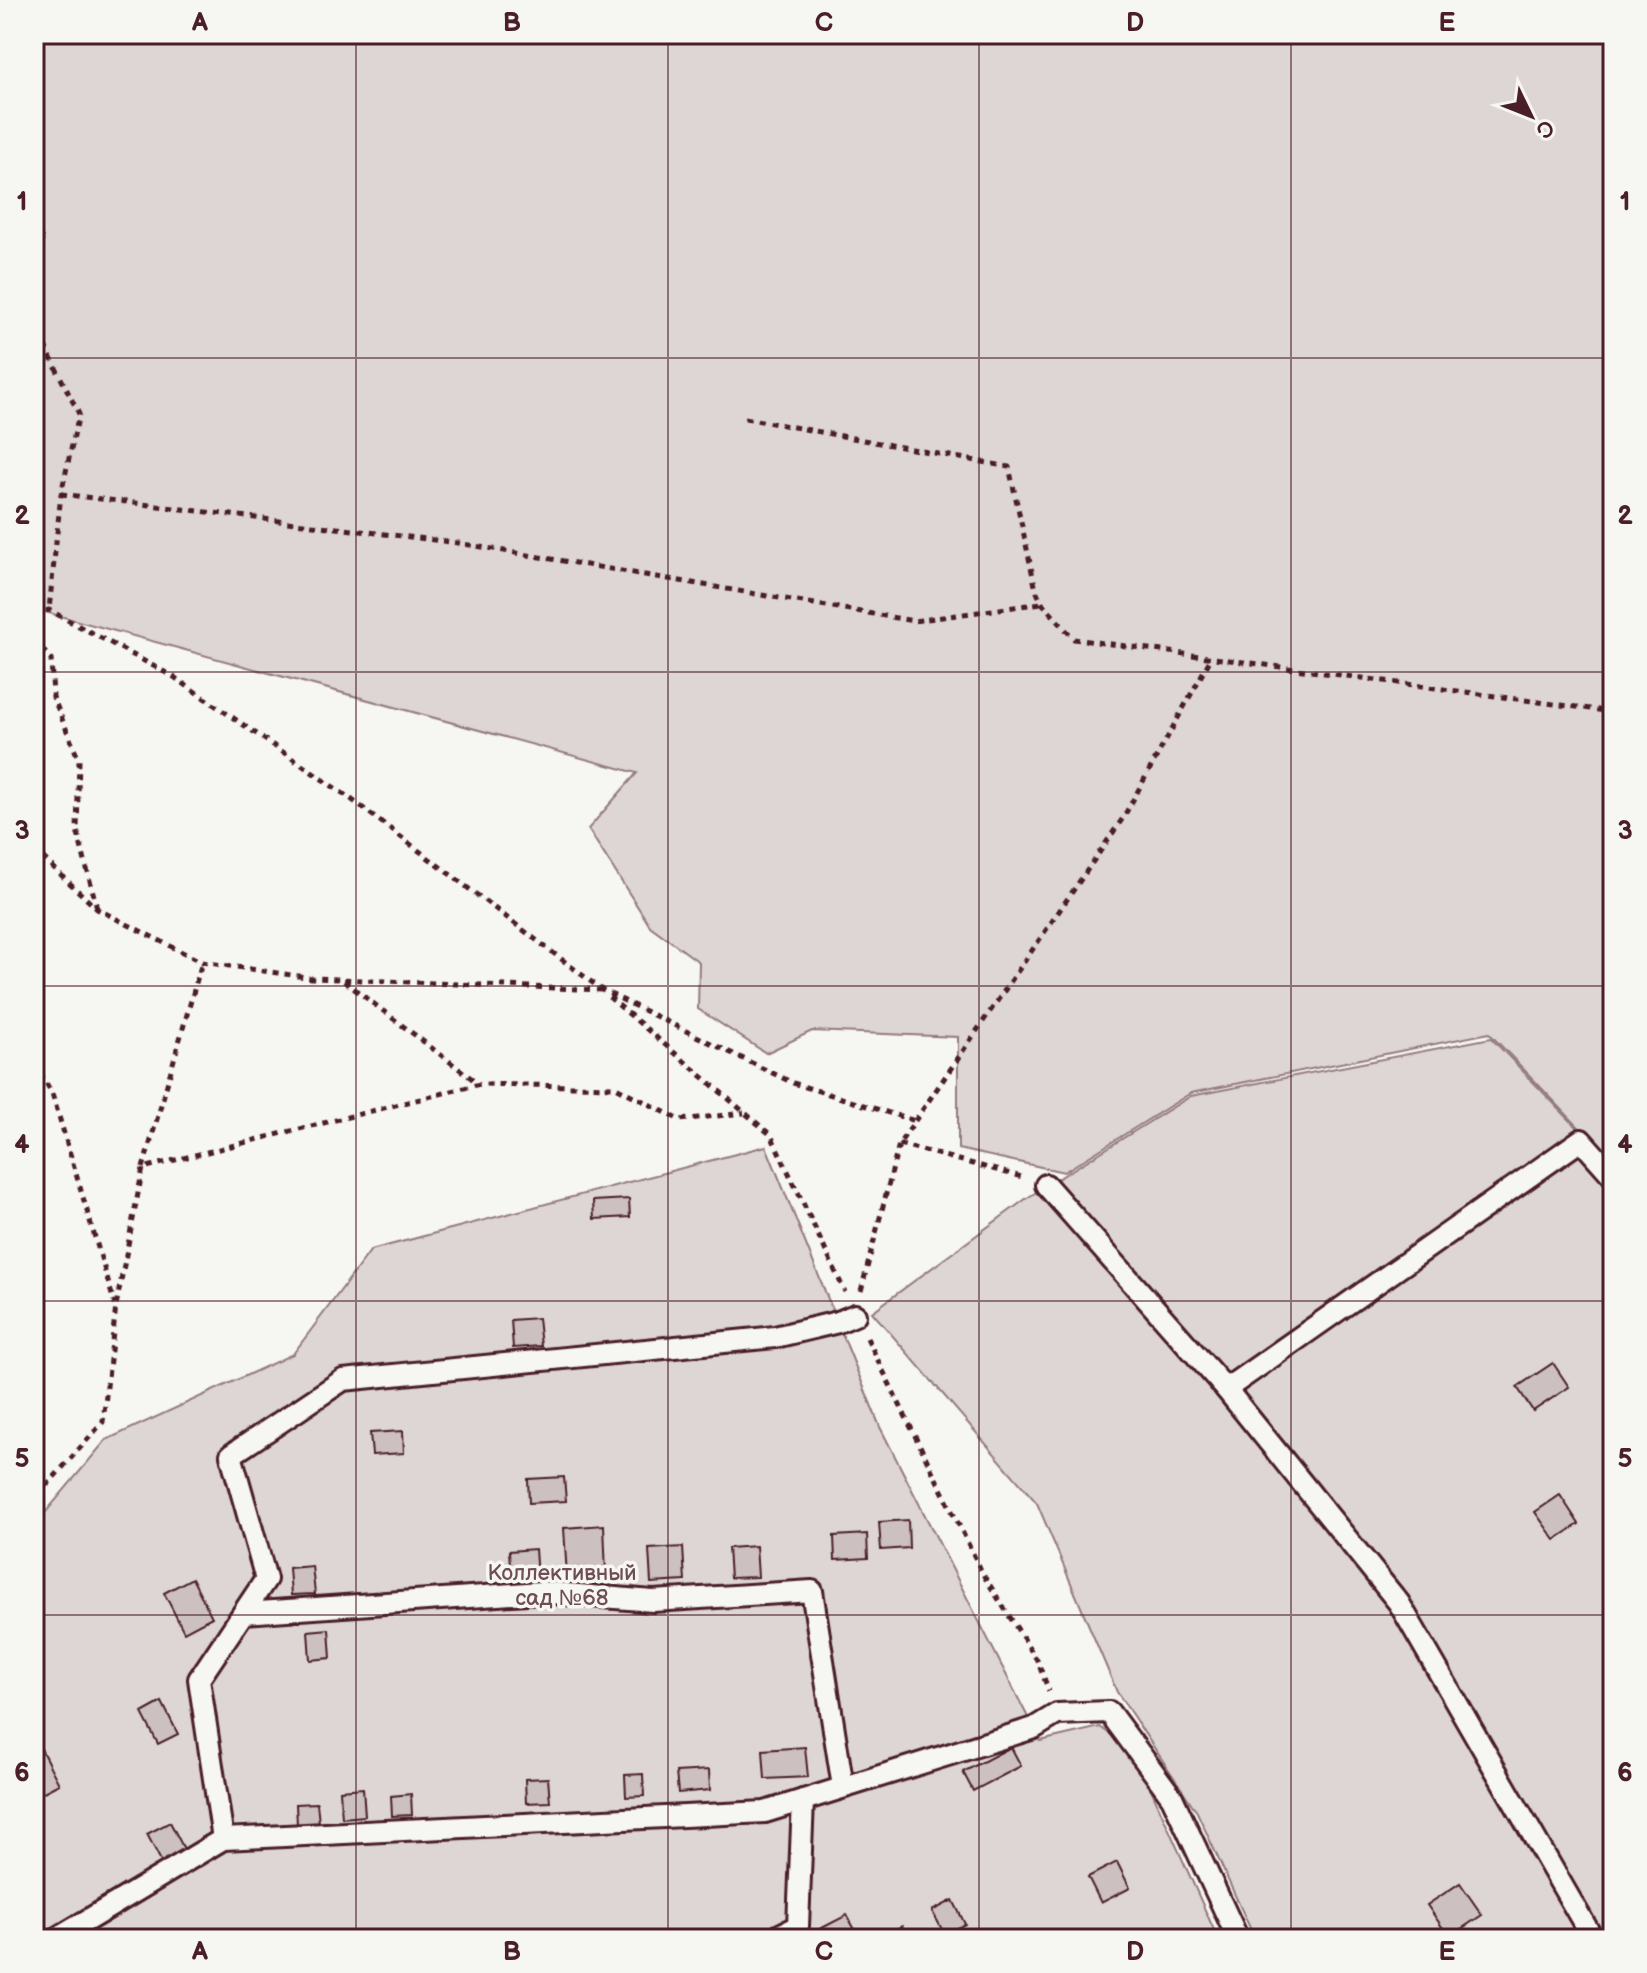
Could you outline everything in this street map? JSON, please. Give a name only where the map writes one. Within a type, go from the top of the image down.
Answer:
[{"type":"lane","points":[[1226,1389],[1581,1140],[1613,1176]]},
{"type":"lane","points":[[1046,1185],[1226,1389],[1399,1603],[1593,1939]]},
{"type":"lane","points":[[223,1839],[199,1679],[266,1579],[231,1455],[343,1380],[775,1337],[855,1315]]},
{"type":"lane","points":[[244,1613],[541,1592],[653,1601],[812,1591],[843,1787]]},
{"type":"lane","points":[[56,1939],[223,1839],[765,1812],[1034,1728],[1057,1714],[1109,1712],[1172,1797],[1238,1939]]},
{"type":"lane","points":[[772,1939],[798,1926],[803,1800]]},
{"type":"path","points":[[34,201],[43,247],[34,282]]},
{"type":"path","points":[[34,324],[79,414],[61,494],[49,610]]},
{"type":"path","points":[[745,418],[1009,467],[1036,590],[1042,603],[1074,639],[1613,712]]},
{"type":"path","points":[[61,494],[458,543],[914,621],[1042,603]]},
{"type":"path","points":[[34,614],[49,610],[174,677],[351,799],[602,990],[771,1135],[855,1315],[984,1576],[1037,1660],[1057,1714]]},
{"type":"path","points":[[34,640],[51,659],[53,697],[79,760],[77,830],[97,909]]},
{"type":"path","points":[[855,1315],[899,1144],[1123,818],[1211,658]]},
{"type":"path","points":[[34,849],[97,909],[202,962],[342,979],[602,990],[793,1083],[915,1121]]},
{"type":"path","points":[[34,1489],[48,1484],[103,1422],[116,1306],[143,1168],[202,962]]},
{"type":"path","points":[[342,979],[480,1084]]},
{"type":"path","points":[[34,1063],[52,1093],[116,1306]]},
{"type":"path","points":[[143,1168],[480,1084],[616,1087],[680,1120],[745,1113]]},
{"type":"path","points":[[899,1144],[1046,1185]]},
{"type":"green space","points":[[34,34],[1613,34],[1613,1163],[1489,1033],[1191,1093],[1064,1172],[958,1149],[958,1037],[812,1031],[766,1053],[698,1009],[699,962],[650,926],[588,829],[637,773],[34,609]]},
{"type":"green space","points":[[1491,1038],[1613,1165],[1613,1939],[1255,1939],[1197,1812],[1117,1692],[1037,1503],[872,1312],[1027,1198],[1191,1096]]},
{"type":"green space","name":"Коллективный сад №68","points":[[766,1146],[880,1427],[1040,1741],[1100,1727],[1134,1751],[1218,1939],[34,1939],[34,1526],[106,1440],[293,1354],[371,1250]]},
{"type":"building","points":[[629,1199],[630,1217],[594,1219],[593,1201]]},
{"type":"building","points":[[538,1318],[541,1346],[513,1348],[511,1320]]},
{"type":"building","points":[[1553,1363],[1569,1387],[1533,1411],[1517,1387]]},
{"type":"building","points":[[403,1431],[404,1453],[372,1455],[370,1433]]},
{"type":"building","points":[[564,1477],[566,1501],[529,1503],[528,1479]]},
{"type":"building","points":[[1560,1495],[1579,1524],[1555,1540],[1535,1512]]},
{"type":"building","points":[[908,1520],[909,1548],[881,1550],[879,1522]]},
{"type":"building","points":[[604,1525],[606,1574],[567,1577],[564,1528]]},
{"type":"building","points":[[867,1534],[868,1558],[835,1560],[834,1536]]},
{"type":"building","points":[[756,1546],[758,1577],[730,1578],[728,1548]]},
{"type":"building","points":[[683,1547],[685,1581],[651,1583],[649,1549]]},
{"type":"building","points":[[535,1549],[537,1578],[511,1580],[509,1551]]},
{"type":"building","points":[[312,1566],[315,1594],[291,1595],[289,1568]]},
{"type":"building","points":[[192,1578],[212,1617],[184,1632],[164,1593]]},
{"type":"building","points":[[329,1629],[331,1658],[310,1660],[308,1631]]},
{"type":"building","points":[[162,1702],[178,1734],[158,1744],[142,1713]]},
{"type":"building","points":[[39,1745],[59,1784],[34,1797],[34,1747]]},
{"type":"building","points":[[805,1747],[808,1777],[765,1779],[763,1750]]},
{"type":"building","points":[[1011,1747],[1021,1766],[973,1791],[963,1772]]},
{"type":"building","points":[[709,1770],[710,1790],[678,1793],[676,1772]]},
{"type":"building","points":[[643,1774],[644,1796],[626,1797],[625,1775]]},
{"type":"building","points":[[548,1778],[550,1802],[526,1803],[525,1779]]},
{"type":"building","points":[[363,1788],[365,1816],[342,1818],[340,1790]]},
{"type":"building","points":[[411,1794],[412,1815],[392,1816],[391,1796]]},
{"type":"building","points":[[317,1803],[319,1823],[297,1825],[296,1804]]},
{"type":"building","points":[[170,1822],[185,1851],[162,1863],[147,1834]]},
{"type":"building","points":[[1117,1862],[1130,1888],[1101,1903],[1088,1877]]},
{"type":"building","points":[[1460,1883],[1482,1915],[1449,1937],[1427,1905]]},
{"type":"building","points":[[953,1900],[965,1924],[945,1935],[932,1911]]},
{"type":"building","points":[[847,1915],[860,1939],[825,1939],[820,1929]]},
{"type":"building","points":[[902,1926],[909,1939],[878,1939]]}]
